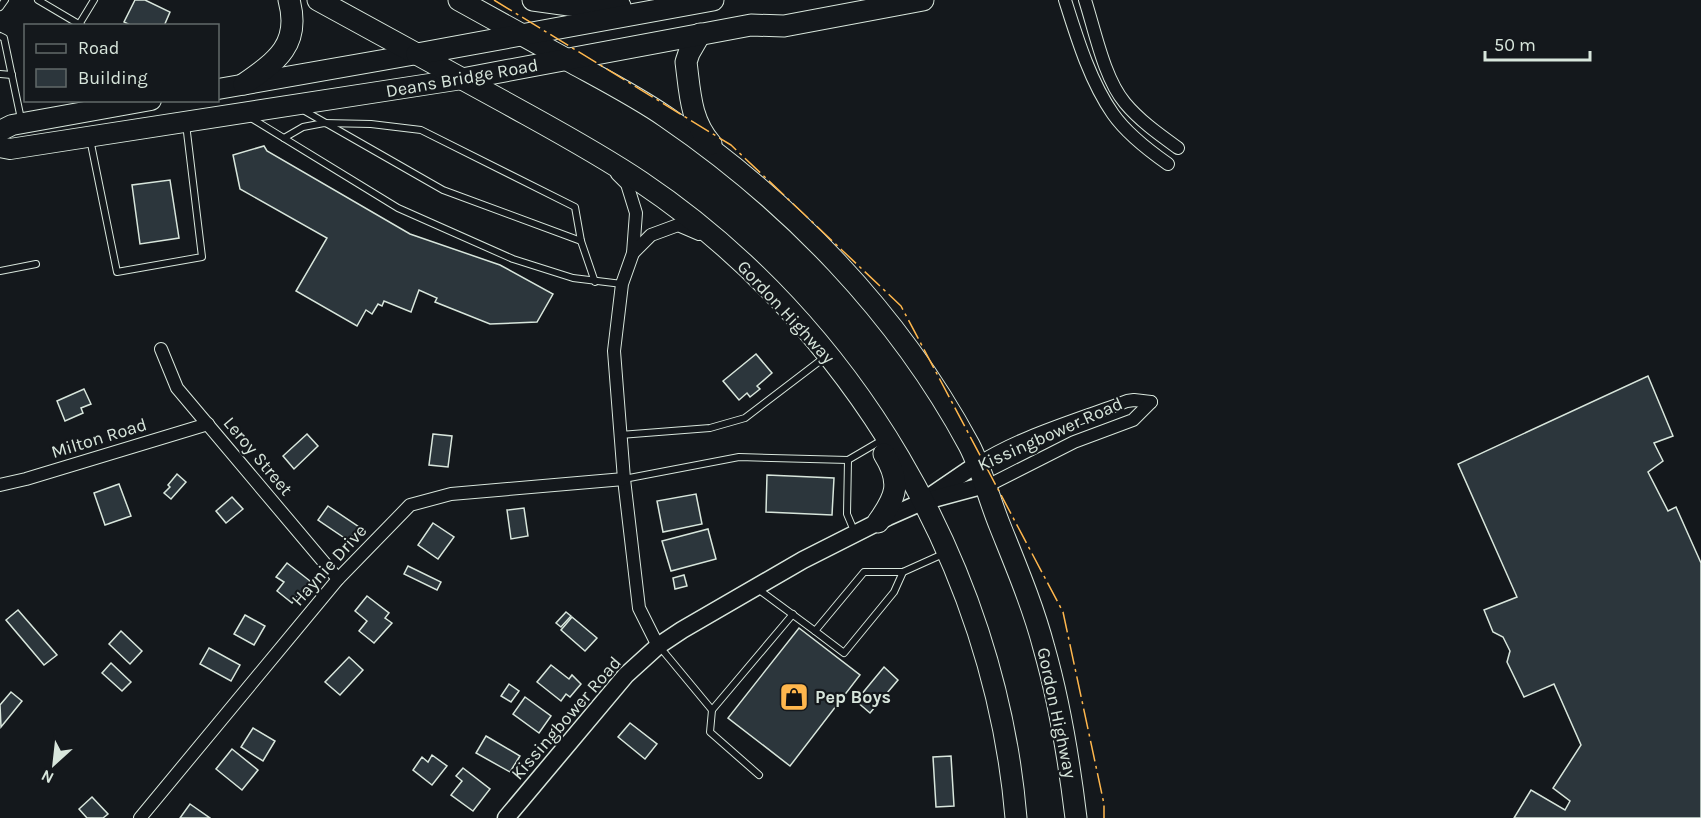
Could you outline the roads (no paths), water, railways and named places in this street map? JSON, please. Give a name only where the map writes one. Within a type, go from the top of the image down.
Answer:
[{"type":"highway","points":[[244,84],[270,66],[288,43],[294,21],[289,0]]},
{"type":"highway","name":"Gordon Highway","points":[[318,0],[600,155],[663,197],[722,245],[766,287],[828,354],[886,436],[947,552],[973,620],[988,668],[1003,727],[1016,818]]},
{"type":"highway","name":"Gordon Highway","points":[[459,0],[664,116],[725,160],[788,214],[837,263],[915,359],[970,447],[1020,572],[1044,646],[1056,694],[1066,744],[1076,818]]},
{"type":"highway","points":[[533,0],[599,7],[681,6]]},
{"type":"highway","name":"Deans Bridge Road","points":[[417,54],[713,0]]},
{"type":"highway","name":"Deans Bridge Road","points":[[462,79],[752,25],[784,26],[923,0]]},
{"type":"highway","points":[[700,34],[686,62],[694,117],[702,133],[725,160]]},
{"type":"highway","points":[[828,354],[890,464],[895,484],[892,503],[878,522]]},
{"type":"main road","name":"Deans Bridge Road","points":[[219,89],[417,54]]},
{"type":"main road","name":"Deans Bridge Road","points":[[0,147],[10,149],[462,79]]},
{"type":"main road","points":[[0,131],[12,125],[105,104],[128,102]]},
{"type":"street","points":[[1065,0],[1092,72],[1114,115],[1151,152],[1168,164]]},
{"type":"street","points":[[1085,0],[1104,61],[1123,102],[1178,148]]},
{"type":"street","points":[[600,155],[627,184],[636,213],[633,253],[622,284],[614,351],[624,478],[639,608],[658,646]]},
{"type":"street","points":[[633,253],[651,235],[678,225],[722,245]]},
{"type":"street","name":"Leroy Street","points":[[161,349],[177,388],[338,579]]},
{"type":"street","name":"Kissingbower Road","points":[[506,818],[626,675],[658,646],[803,560],[878,522],[922,502],[993,483],[1074,442],[1133,420],[1151,402],[1127,401],[1031,437],[988,457],[922,502]]},
{"type":"street","name":"Milton Road","points":[[0,485],[208,424]]},
{"type":"street","name":"Haynie Drive","points":[[140,818],[338,579],[410,505],[451,494],[624,478]]},
{"type":"lane","points":[[0,7],[5,0]]},
{"type":"lane","points":[[38,0],[81,24],[94,0]]},
{"type":"lane","points":[[0,36],[3,38],[22,123]]},
{"type":"lane","points":[[0,74],[12,75]]},
{"type":"lane","points":[[295,105],[443,190],[581,241]]},
{"type":"lane","points":[[243,113],[398,208],[513,259],[573,278],[622,284]]},
{"type":"lane","points":[[90,136],[117,272],[202,257],[186,121]]},
{"type":"lane","points":[[284,138],[303,127],[324,123],[371,124],[421,130],[575,207],[581,241],[595,282]]},
{"type":"lane","points":[[0,271],[36,264]]},
{"type":"lane","points":[[620,435],[710,428],[745,418],[828,354]]},
{"type":"lane","points":[[624,478],[739,457],[848,460],[877,443]]},
{"type":"lane","points":[[848,460],[847,513],[855,534]]},
{"type":"lane","points":[[815,631],[864,572],[903,572],[947,552]]},
{"type":"lane","points":[[756,587],[844,653],[894,592],[903,572]]},
{"type":"lane","points":[[759,775],[710,732],[712,710],[793,614]]},
{"type":"lane","points":[[658,646],[712,710]]},
{"type":"place","name":"Pep Boys","points":[[794,697]]}]
